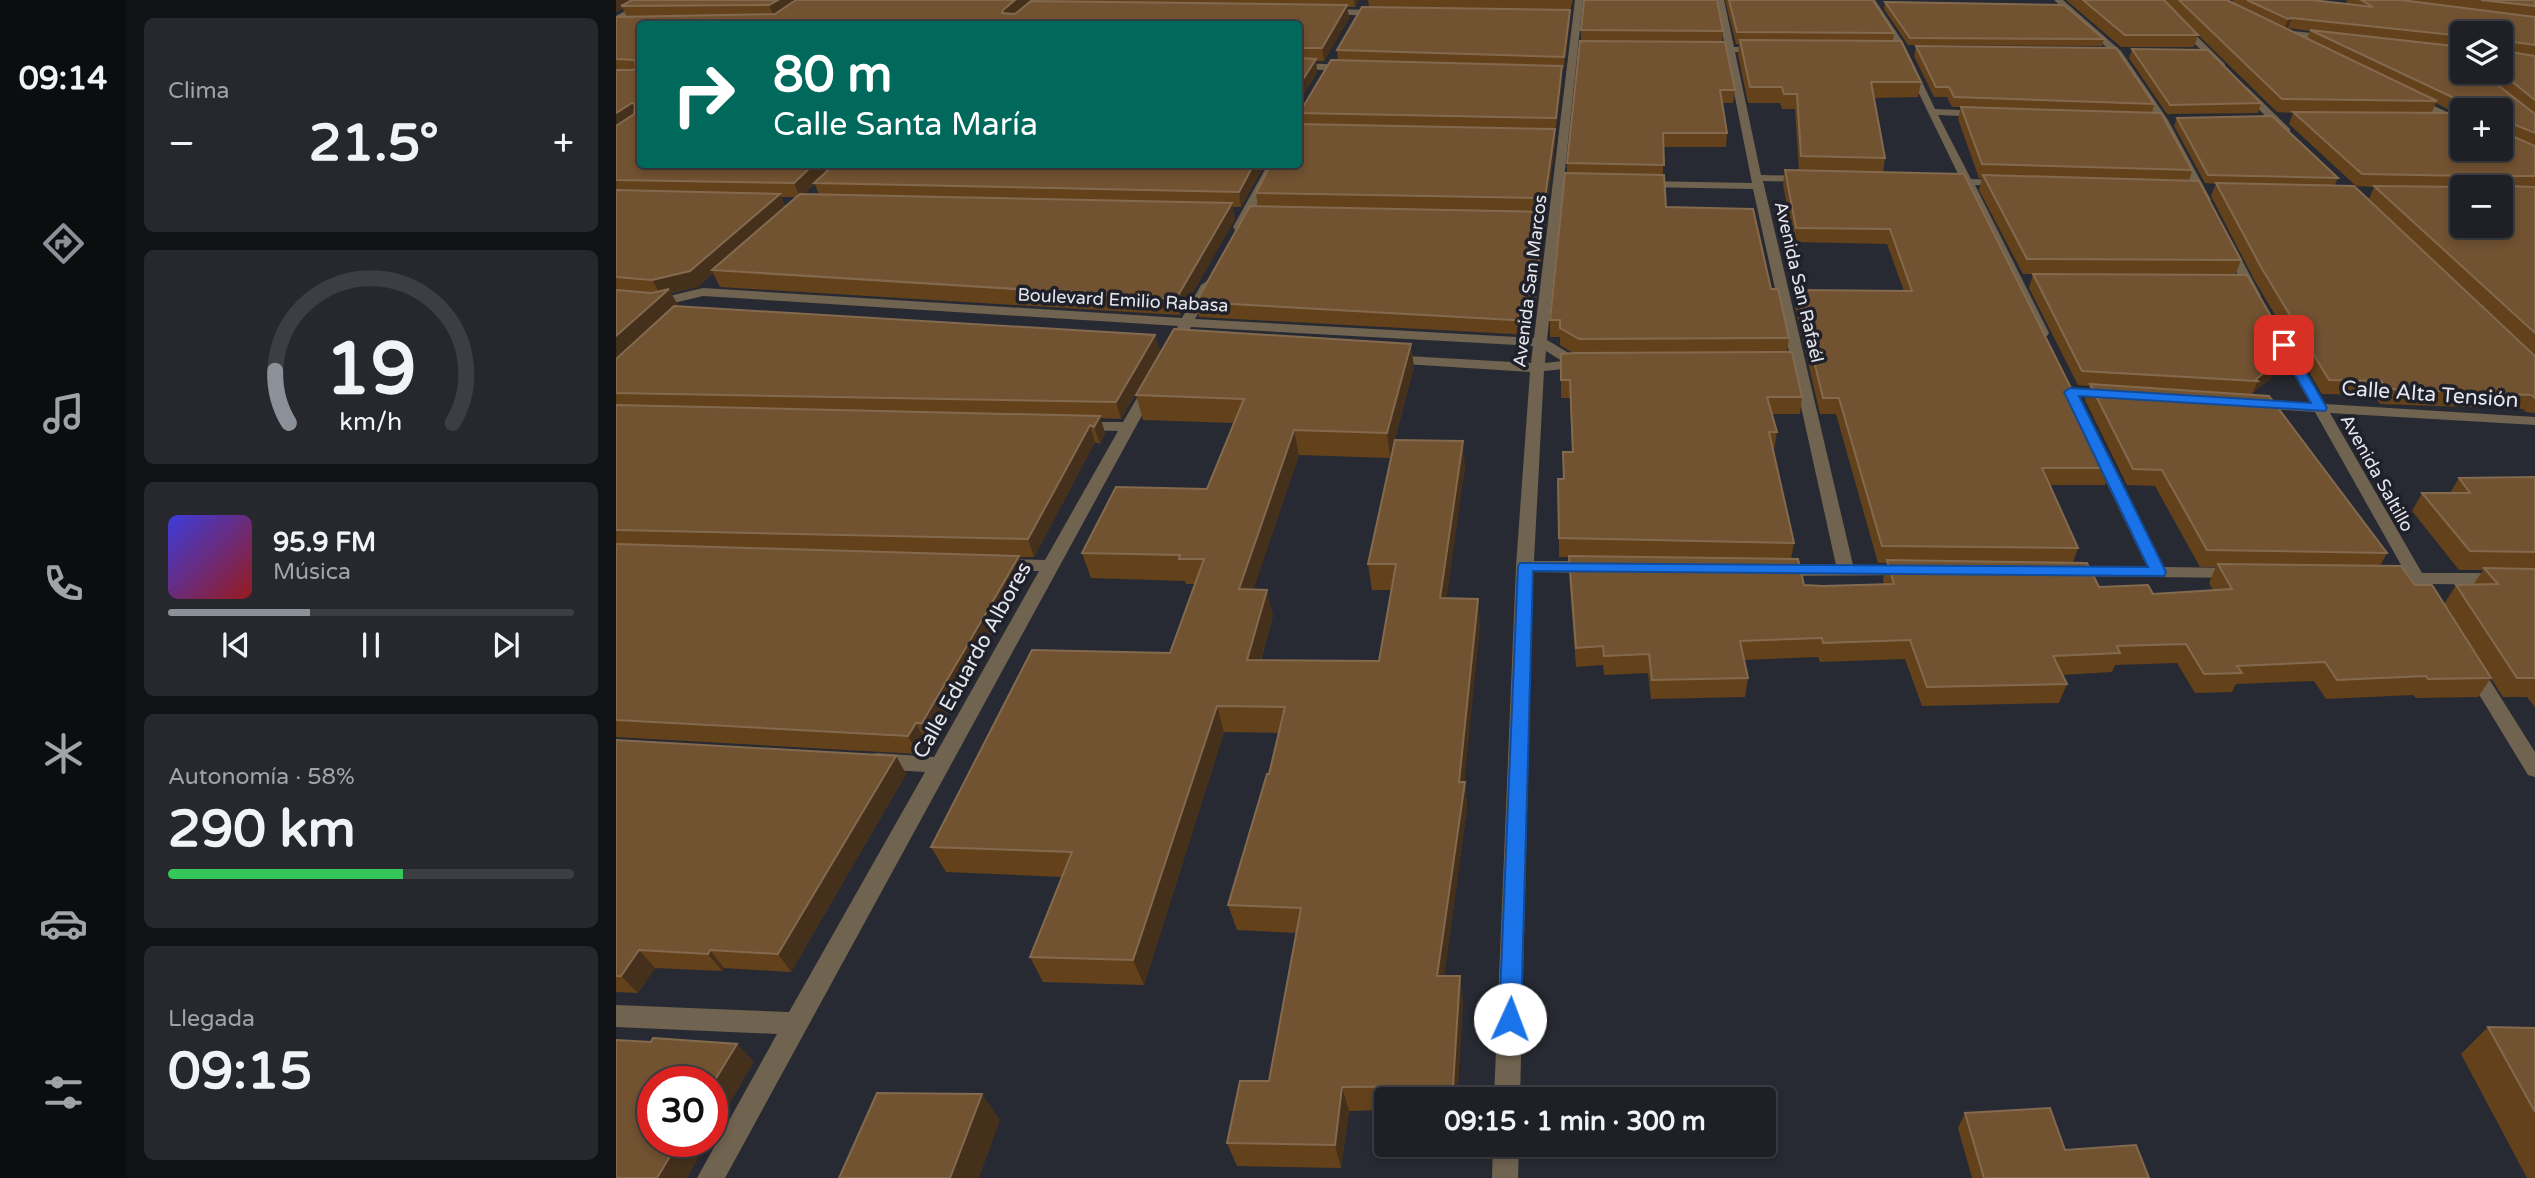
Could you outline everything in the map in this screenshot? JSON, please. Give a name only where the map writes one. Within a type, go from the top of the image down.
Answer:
[{"type":"street","points":[[616,22],[651,0]]},
{"type":"street","points":[[1353,24],[1366,0]]},
{"type":"street","name":"Avenida San Marcos","points":[[1507,1087],[1525,566],[1537,368],[1548,220],[1565,183],[1557,138],[1564,74],[1580,48],[1571,16],[1579,0]]},
{"type":"street","name":"Avenida San Rafaél","points":[[1720,0],[1793,362],[1846,571]]},
{"type":"street","points":[[2155,0],[2228,72]]},
{"type":"street","points":[[1872,1],[1886,3]]},
{"type":"street","points":[[1872,1],[1905,51],[1931,112],[1967,182],[2026,281],[2051,352]]},
{"type":"street","points":[[2058,4],[2118,53],[2163,120],[2211,213]]},
{"type":"street","points":[[1318,12],[1386,13]]},
{"type":"street","points":[[616,22],[629,24]]},
{"type":"street","points":[[2264,27],[2299,44]]},
{"type":"street","points":[[2275,32],[2340,39]]},
{"type":"street","points":[[1691,49],[1771,50]]},
{"type":"street","points":[[1891,51],[1918,51]]},
{"type":"street","points":[[2197,53],[2210,54]]},
{"type":"street","points":[[1322,78],[1334,56]]},
{"type":"street","points":[[1302,66],[1368,68]]},
{"type":"street","points":[[2237,81],[2293,136]]},
{"type":"street","points":[[2397,92],[2450,117]]},
{"type":"street","points":[[1931,112],[1999,114]]},
{"type":"street","points":[[2259,118],[2286,118]]},
{"type":"street","points":[[2431,121],[2450,122]]},
{"type":"street","points":[[1232,239],[1272,168]]},
{"type":"street","points":[[1625,184],[1823,179]]},
{"type":"street","points":[[1928,181],[2022,184]]},
{"type":"street","points":[[2222,234],[2241,282],[2260,305]]},
{"type":"street","name":"Calle Eduardo Albores","points":[[710,1178],[1219,263]]},
{"type":"street","points":[[616,298],[661,302],[684,311],[708,287]]},
{"type":"street","name":"Boulevard Emilio Rabasa","points":[[661,302],[708,287],[1187,323],[1541,342]]},
{"type":"street","name":"Avenida Saltillo","points":[[2274,328],[2432,603]]},
{"type":"street","points":[[1541,342],[1574,363]]},
{"type":"street","points":[[1370,357],[1537,368],[1574,363],[1601,363]]},
{"type":"street","points":[[2070,393],[2126,395]]},
{"type":"street","name":"Calle Alta Tensión","points":[[2237,402],[2535,421]]},
{"type":"street","points":[[1072,426],[1127,428]]},
{"type":"street","points":[[2094,440],[2158,572]]},
{"type":"street","points":[[982,565],[1050,566]]},
{"type":"street","points":[[1525,566],[1609,567]]},
{"type":"street","points":[[1762,570],[1928,571]]},
{"type":"street","points":[[2050,572],[2254,575]]},
{"type":"street","points":[[2362,577],[2535,579]]},
{"type":"street","points":[[2461,650],[2535,769]]},
{"type":"street","points":[[859,760],[940,765]]},
{"type":"street","points":[[616,1016],[795,1024]]},
{"type":"street","points":[[1505,1178],[1506,1157]]},
{"type":"building","points":[[632,0],[778,0],[769,5],[621,6]]},
{"type":"building","points":[[796,0],[1015,0],[1002,13],[1015,14],[1031,1],[1347,5],[1322,48],[1302,48],[1302,21],[637,21],[637,168],[810,168],[794,183],[616,180],[616,126],[634,114],[635,104],[632,103],[616,113],[616,70],[636,68],[635,60],[616,59],[616,17],[775,14]]},
{"type":"building","points":[[1584,0],[1717,0],[1723,31],[1581,30]]},
{"type":"building","points":[[1729,0],[1873,0],[1894,33],[1737,32]]},
{"type":"building","points":[[2083,0],[2164,0],[2198,35],[2125,35]]},
{"type":"building","points":[[2179,0],[2227,0],[2437,101],[2282,99]]},
{"type":"building","points":[[2247,0],[2312,0],[2373,7],[2361,0],[2401,0],[2535,17],[2535,45],[2513,42],[2513,21],[2450,21],[2450,35],[2288,19]]},
{"type":"building","points":[[2481,0],[2535,0],[2535,6]]},
{"type":"building","points":[[1885,2],[2064,5],[2104,39],[1910,38]]},
{"type":"building","points":[[1362,7],[1570,10],[1564,57],[1337,50]]},
{"type":"building","points":[[2310,30],[2450,46],[2450,84],[2496,84],[2535,114],[2535,133],[2513,124],[2513,98],[2454,98]]},
{"type":"building","points":[[1740,40],[1901,41],[1921,82],[1871,82],[1885,158],[1801,156],[1797,94],[1784,94],[1782,87],[1750,87]]},
{"type":"building","points":[[1580,41],[1725,42],[1735,90],[1720,90],[1727,133],[1663,133],[1664,165],[1567,163]]},
{"type":"building","points":[[1916,46],[2116,48],[2154,104],[1954,97],[1949,87],[1936,87]]},
{"type":"building","points":[[2132,49],[2208,50],[2261,103],[2170,105]]},
{"type":"building","points":[[2513,52],[2535,56],[2535,100],[2513,82]]},
{"type":"building","points":[[1302,58],[1316,59],[1302,81]]},
{"type":"building","points":[[1331,60],[1562,66],[1556,118],[1302,113]]},
{"type":"building","points":[[1961,107],[2161,113],[2192,170],[1982,164]]},
{"type":"building","points":[[2293,112],[2450,113],[2450,161],[2513,161],[2513,136],[2535,146],[2535,176],[2362,174]]},
{"type":"building","points":[[2272,116],[2338,178],[2208,175],[2177,118]]},
{"type":"building","points":[[1302,124],[1555,129],[1545,198],[1256,193],[1269,168],[1302,168]]},
{"type":"building","points":[[831,168],[1252,168],[1239,192],[814,183]]},
{"type":"building","points":[[1785,170],[1964,174],[2111,468],[2042,468],[2078,548],[1882,546],[1839,398],[1823,398],[1797,290],[1912,291],[1890,229],[1796,228]]},
{"type":"building","points":[[1565,173],[1664,175],[1666,207],[1753,209],[1771,289],[1778,289],[1789,338],[1579,339],[1560,328],[1560,320],[1550,320]]},
{"type":"building","points":[[1983,175],[2199,181],[2241,260],[2027,259]]},
{"type":"building","points":[[2216,183],[2354,186],[2535,356],[2535,398],[2531,395],[2388,389],[2381,381],[2329,380],[2261,267]]},
{"type":"building","points":[[2374,186],[2450,187],[2450,238],[2513,238],[2513,186],[2535,187],[2535,333]]},
{"type":"building","points":[[616,190],[780,194],[690,271],[652,280],[616,277]]},
{"type":"building","points":[[800,194],[1232,203],[1176,299],[712,270]]},
{"type":"building","points":[[1250,206],[1545,212],[1531,321],[1196,302]]},
{"type":"building","points":[[2033,274],[2247,275],[2292,352],[2256,379],[2258,381],[2082,371]]},
{"type":"building","points":[[669,289],[616,336],[616,290],[652,293]]},
{"type":"building","points":[[674,306],[1155,335],[1116,402],[616,393],[616,359]]},
{"type":"building","points":[[1174,329],[1411,344],[1387,433],[1294,430],[1239,589],[1267,590],[1247,660],[1379,661],[1396,564],[1368,564],[1395,440],[1463,441],[1440,598],[1478,599],[1459,782],[1465,782],[1437,976],[1460,976],[1453,1086],[1342,1087],[1335,1145],[1227,1143],[1240,1081],[1269,1081],[1301,908],[1228,905],[1269,774],[1285,707],[1217,706],[1133,960],[1030,957],[1072,852],[931,847],[1032,650],[1170,653],[1204,559],[1179,559],[1180,555],[1082,553],[1116,487],[1207,489],[1244,399],[1136,395]]},
{"type":"building","points":[[1792,352],[1802,397],[1767,397],[1777,432],[1769,432],[1794,543],[1559,538],[1558,479],[1564,479],[1563,452],[1573,452],[1570,380],[1561,380],[1561,354]]},
{"type":"building","points":[[2090,384],[2269,396],[2387,553],[2207,550],[2162,470],[2133,469]]},
{"type":"building","points":[[616,405],[1100,416],[1094,427],[1090,425],[1028,539],[616,530]]},
{"type":"building","points":[[2535,477],[2535,552],[2470,551],[2422,493],[2470,493],[2459,478]]},
{"type":"building","points":[[616,544],[1019,556],[922,723],[916,723],[908,736],[616,720]]},
{"type":"building","points":[[1569,556],[1798,559],[1804,585],[1823,586],[1894,584],[1887,560],[2087,563],[2099,587],[2148,585],[2153,594],[2232,589],[2218,564],[2401,566],[2415,585],[2432,585],[2491,678],[2428,679],[2426,676],[2337,680],[2325,662],[2237,666],[2242,673],[2204,674],[2186,644],[2117,646],[2120,653],[2053,656],[2067,684],[1927,687],[1910,640],[1823,643],[1822,638],[1740,641],[1748,678],[1652,680],[1649,654],[1604,656],[1603,646],[1576,648]]},
{"type":"building","points":[[2484,568],[2535,569],[2535,678],[2517,678],[2456,585],[2498,584]]},
{"type":"building","points":[[616,740],[896,756],[778,954],[639,950],[621,976],[616,976]]},
{"type":"building","points":[[2488,1027],[2535,1028],[2535,1112]]},
{"type":"building","points":[[653,1038],[737,1044],[724,1066],[637,1066],[637,1157],[669,1157],[657,1178],[616,1178],[616,1040],[651,1042]]},
{"type":"building","points":[[877,1093],[982,1094],[950,1178],[839,1178]]},
{"type":"building","points":[[2050,1108],[2065,1150],[2136,1145],[2149,1178],[1984,1178],[1965,1113]]},
{"type":"route","points":[[1510,1019],[1525,566],[2158,572],[2070,392],[2320,408],[2284,345]]}]
